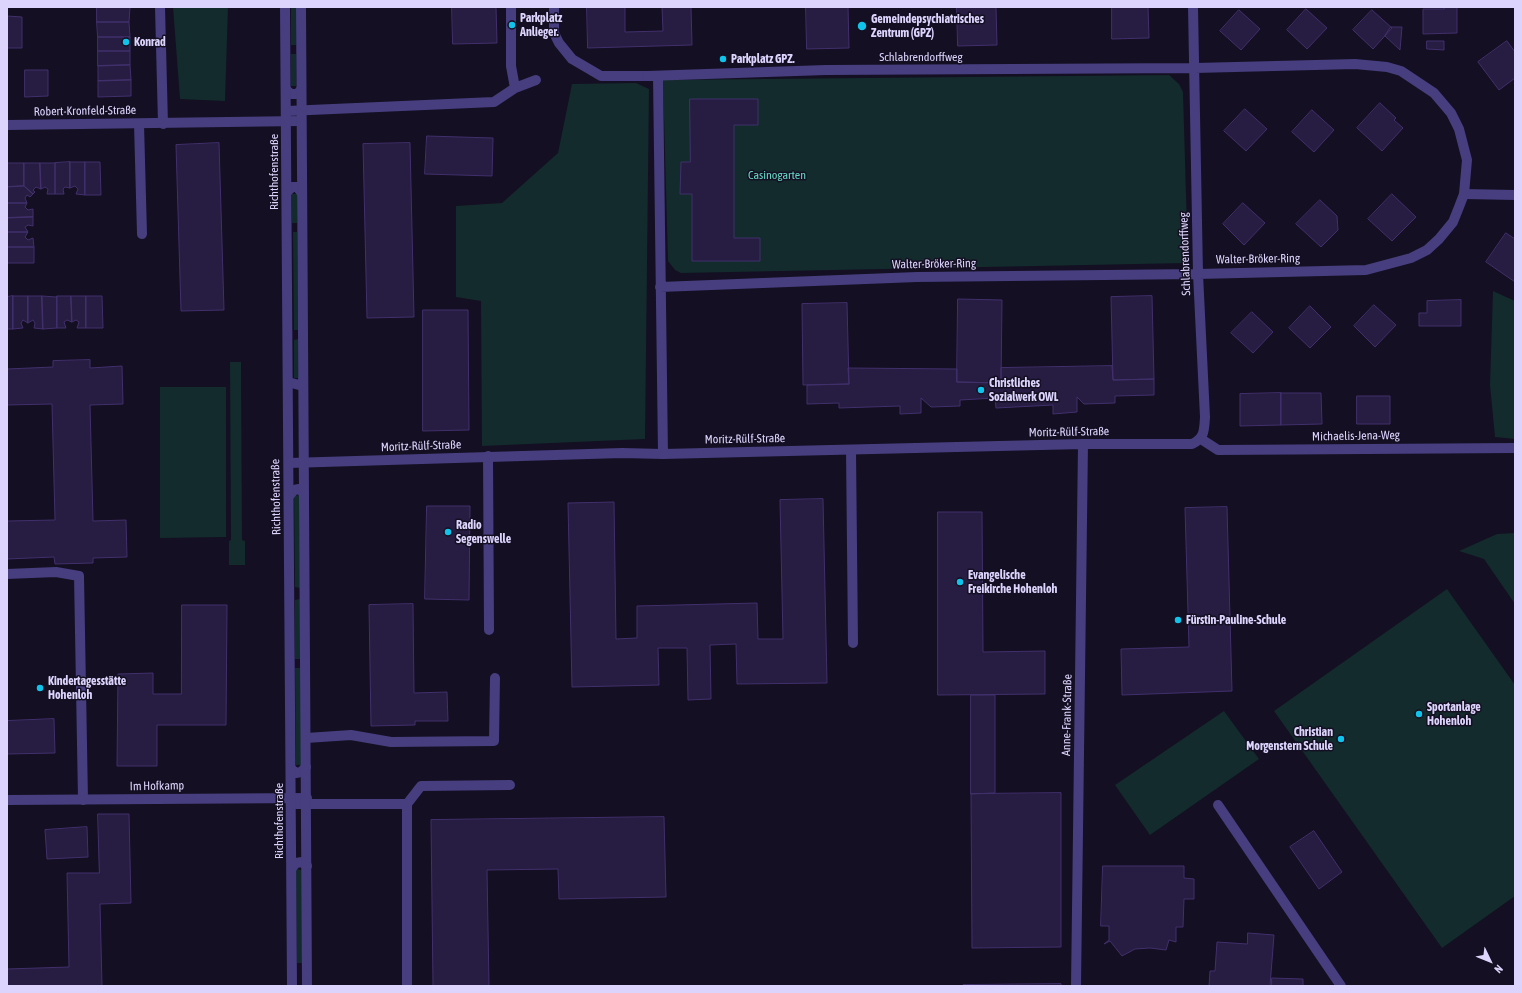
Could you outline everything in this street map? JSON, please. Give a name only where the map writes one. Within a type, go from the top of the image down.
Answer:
[{"type":"street","points":[[160,7],[163,124]]},
{"type":"street","name":"Richthofenstraße","points":[[285,7],[294,985]]},
{"type":"street","points":[[301,7],[307,801],[306,985]]},
{"type":"street","points":[[511,7],[511,66],[515,88]]},
{"type":"street","name":"Schlabrendorffweg","points":[[554,7],[554,32],[559,43],[572,59],[601,76],[658,76],[818,70],[1195,68]]},
{"type":"street","name":"Schlabrendorffweg","points":[[1193,7],[1198,274],[1205,417],[1204,434],[1201,439]]},
{"type":"street","name":"Walter-Bröker-Ring","points":[[660,287],[925,277],[1198,274],[1366,270],[1396,263],[1427,250],[1453,222],[1464,194],[1467,160],[1459,129],[1452,113],[1434,93],[1401,71],[1386,67],[1355,64],[1195,68]]},
{"type":"street","points":[[658,76],[663,454]]},
{"type":"street","points":[[287,111],[301,116],[494,102],[515,88],[536,80]]},
{"type":"street","points":[[286,90],[291,94],[296,94],[301,90]]},
{"type":"street","name":"Robert-Kronfeld-Straße","points":[[7,125],[287,122],[301,116]]},
{"type":"street","points":[[139,124],[142,234]]},
{"type":"street","points":[[287,192],[292,187],[296,187],[302,193]]},
{"type":"street","points":[[1464,194],[1515,195]]},
{"type":"street","points":[[288,382],[299,385],[303,381]]},
{"type":"street","name":"Moritz-Rülf-Straße","points":[[289,463],[622,453],[663,454],[1083,444],[1192,444],[1201,439]]},
{"type":"street","name":"Michaelis-Jena-Weg","points":[[1201,439],[1218,450],[1515,448]]},
{"type":"street","name":"Anne-Frank-Straße","points":[[1076,986],[1083,444]]},
{"type":"street","points":[[851,450],[853,643]]},
{"type":"street","points":[[488,456],[489,630]]},
{"type":"street","points":[[289,496],[294,490],[299,489],[304,493]]},
{"type":"street","points":[[7,574],[56,572],[79,576],[83,800]]},
{"type":"street","points":[[306,738],[351,735],[391,742],[494,741],[495,678]]},
{"type":"street","points":[[291,769],[296,773],[301,772],[306,767]]},
{"type":"street","points":[[408,986],[407,804],[421,786],[510,785]]},
{"type":"street","name":"Im Hofkamp","points":[[7,800],[307,801],[407,804]]},
{"type":"street","points":[[1218,806],[1341,986]]},
{"type":"street","points":[[292,868],[296,863],[302,862],[307,866]]},
{"type":"green space","points":[[173,7],[228,7],[225,101],[180,99]]},
{"type":"green space","points":[[291,7],[296,7],[296,45],[291,45]]},
{"type":"green space","points":[[291,54],[296,54],[296,86],[291,86]]},
{"type":"green space","name":"Casinogarten","points":[[1169,75],[1179,84],[1183,92],[1188,263],[681,273],[675,270],[668,261],[663,80]]},
{"type":"green space","points":[[636,83],[649,89],[645,439],[482,446],[481,301],[456,297],[456,206],[502,203],[558,153],[572,84]]},
{"type":"green space","points":[[292,194],[297,194],[297,223],[292,223]]},
{"type":"green space","points":[[293,232],[297,232],[298,330],[294,330]]},
{"type":"green space","points":[[1493,291],[1515,301],[1515,439],[1495,437],[1490,385]]},
{"type":"green space","points":[[298,339],[299,378],[294,378],[294,340]]},
{"type":"green space","points":[[230,362],[241,362],[242,540],[245,541],[245,565],[229,565],[229,541],[231,540]]},
{"type":"green space","points":[[160,387],[226,387],[226,537],[160,538]]},
{"type":"green space","points":[[299,495],[300,588],[295,587],[294,496]]},
{"type":"green space","points":[[1515,533],[1515,604],[1484,559],[1459,551],[1497,534]]},
{"type":"green space","points":[[1447,589],[1515,685],[1515,896],[1442,948],[1274,711]]},
{"type":"green space","points":[[300,599],[301,659],[295,659],[295,600]]},
{"type":"green space","points":[[295,668],[301,668],[302,765],[296,765]]},
{"type":"green space","points":[[1224,711],[1259,759],[1150,835],[1115,785]]},
{"type":"green space","points":[[296,869],[302,870],[303,963],[297,963]]},
{"type":"building","points":[[97,7],[130,7],[129,22],[97,22]]},
{"type":"building","points":[[452,7],[496,7],[497,43],[453,44]]},
{"type":"building","points":[[587,7],[625,7],[625,32],[663,31],[662,7],[691,7],[692,45],[588,48]]},
{"type":"building","points":[[806,7],[848,7],[849,48],[807,49]]},
{"type":"building","points":[[957,7],[996,7],[997,45],[958,46]]},
{"type":"building","points":[[1112,7],[1148,7],[1149,38],[1112,39]]},
{"type":"building","points":[[1444,7],[1457,7],[1457,33],[1423,34],[1423,9],[1444,9]]},
{"type":"building","points":[[1306,9],[1327,28],[1307,49],[1287,30]]},
{"type":"building","points":[[1239,10],[1260,29],[1241,50],[1220,31]]},
{"type":"building","points":[[1372,10],[1392,28],[1373,49],[1353,30]]},
{"type":"building","points":[[7,16],[22,17],[22,48],[7,48]]},
{"type":"building","points":[[97,22],[129,22],[130,37],[98,37]]},
{"type":"building","points":[[1391,27],[1402,27],[1400,50],[1385,36]]},
{"type":"building","points":[[98,37],[130,37],[130,51],[98,51]]},
{"type":"building","points":[[1427,41],[1444,41],[1444,50],[1427,49]]},
{"type":"building","points":[[1507,41],[1515,52],[1515,78],[1499,90],[1478,62]]},
{"type":"building","points":[[98,51],[130,51],[130,65],[98,66]]},
{"type":"building","points":[[130,65],[131,80],[98,81],[98,66]]},
{"type":"building","points":[[25,70],[48,70],[48,96],[25,97]]},
{"type":"building","points":[[131,80],[131,96],[98,97],[98,81]]},
{"type":"building","points":[[690,99],[758,99],[758,125],[734,125],[734,238],[760,238],[760,261],[692,261],[692,194],[680,194],[681,162],[690,162]]},
{"type":"building","points":[[1380,103],[1396,118],[1394,120],[1403,128],[1382,151],[1357,128]]},
{"type":"building","points":[[1245,109],[1267,129],[1246,151],[1224,131]]},
{"type":"building","points":[[1312,110],[1334,130],[1314,152],[1292,132]]},
{"type":"building","points":[[427,136],[493,138],[492,176],[425,174]]},
{"type":"building","points":[[219,143],[224,310],[181,311],[176,145]]},
{"type":"building","points":[[410,143],[414,317],[367,318],[363,144]]},
{"type":"building","points":[[70,162],[85,162],[85,195],[76,194],[78,189],[75,186],[70,188]]},
{"type":"building","points":[[70,162],[70,188],[65,187],[63,189],[64,194],[55,194],[55,163]]},
{"type":"building","points":[[85,162],[100,162],[101,195],[85,195]]},
{"type":"building","points":[[7,163],[24,163],[24,186],[7,187]]},
{"type":"building","points":[[24,163],[40,163],[41,189],[36,187],[33,190],[35,192],[33,194],[24,186]]},
{"type":"building","points":[[40,163],[55,163],[55,194],[47,194],[48,189],[45,187],[41,189]]},
{"type":"building","points":[[24,186],[33,194],[30,197],[27,195],[25,198],[27,203],[7,203],[7,187]]},
{"type":"building","points":[[1392,194],[1416,217],[1392,241],[1368,219]]},
{"type":"building","points":[[1320,200],[1337,216],[1338,230],[1321,247],[1296,224]]},
{"type":"building","points":[[7,203],[27,203],[25,207],[28,210],[33,209],[33,217],[7,218]]},
{"type":"building","points":[[1243,203],[1265,223],[1244,245],[1223,224]]},
{"type":"building","points":[[33,217],[33,226],[28,225],[25,227],[28,232],[7,232],[7,218]]},
{"type":"building","points":[[7,232],[28,232],[25,237],[28,240],[33,238],[34,247],[7,247]]},
{"type":"building","points":[[1506,233],[1515,239],[1515,282],[1486,262]]},
{"type":"building","points":[[7,247],[34,247],[34,263],[7,263]]},
{"type":"building","points":[[13,296],[13,329],[7,329],[7,297]]},
{"type":"building","points":[[13,296],[28,296],[28,323],[23,320],[21,323],[23,328],[13,329]]},
{"type":"building","points":[[28,296],[42,296],[43,329],[34,328],[35,323],[33,320],[28,323]]},
{"type":"building","points":[[42,296],[57,296],[57,328],[43,329]]},
{"type":"building","points":[[57,296],[71,296],[72,322],[67,320],[64,322],[66,328],[57,328]]},
{"type":"building","points":[[71,296],[86,296],[86,328],[77,328],[79,322],[76,320],[72,322]]},
{"type":"building","points":[[86,296],[102,296],[103,328],[86,328]]},
{"type":"building","points":[[1152,296],[1154,379],[1113,380],[1111,297]]},
{"type":"building","points":[[958,299],[1002,300],[1001,383],[957,382]]},
{"type":"building","points":[[1461,300],[1461,326],[1419,326],[1419,313],[1427,313],[1427,301]]},
{"type":"building","points":[[847,303],[849,384],[803,385],[802,304]]},
{"type":"building","points":[[1374,305],[1396,325],[1375,347],[1354,326]]},
{"type":"building","points":[[1310,306],[1331,327],[1310,348],[1289,328]]},
{"type":"building","points":[[423,310],[468,310],[469,430],[423,431]]},
{"type":"building","points":[[1252,312],[1273,332],[1253,353],[1231,333]]},
{"type":"building","points":[[90,360],[90,368],[122,366],[123,404],[90,405],[93,521],[126,520],[127,557],[93,558],[93,563],[55,564],[54,557],[7,559],[7,521],[55,520],[52,404],[7,405],[7,369],[53,367],[53,361]]},
{"type":"building","name":"Christliches Sozialwerk OWL","points":[[1112,366],[1113,380],[1154,379],[1154,395],[1115,396],[1115,403],[1084,404],[1077,397],[1077,412],[1053,414],[1053,405],[996,408],[995,398],[960,400],[960,406],[931,407],[921,398],[921,413],[900,414],[900,406],[839,408],[839,403],[807,404],[807,385],[849,384],[848,368],[957,369],[957,382],[1001,383],[1001,368]]},
{"type":"building","points":[[1281,393],[1281,425],[1240,426],[1240,394]]},
{"type":"building","points":[[1281,393],[1321,393],[1322,424],[1281,425]]},
{"type":"building","points":[[1357,396],[1390,396],[1390,424],[1357,424]]},
{"type":"building","points":[[823,499],[827,683],[737,684],[736,644],[710,645],[711,699],[688,700],[687,648],[658,648],[659,685],[572,687],[568,503],[614,502],[616,639],[637,638],[637,606],[757,603],[758,639],[783,639],[780,500]]},
{"type":"building","name":"Radio Segenswelle","points":[[427,506],[470,506],[469,600],[425,599]]},
{"type":"building","points":[[1227,507],[1232,691],[1122,695],[1121,649],[1189,647],[1185,508]]},
{"type":"building","name":"Evangelische Freikirche Hohenloh","points":[[938,512],[982,512],[983,652],[1045,651],[1045,694],[938,695]]},
{"type":"building","points":[[413,604],[414,693],[447,692],[448,721],[415,721],[415,725],[371,726],[369,605]]},
{"type":"building","points":[[182,605],[227,605],[226,725],[157,725],[157,766],[117,766],[118,674],[153,673],[153,694],[181,694]]},
{"type":"building","points":[[971,695],[995,695],[995,793],[971,794]]},
{"type":"building","points":[[54,719],[55,753],[7,754],[7,721]]},
{"type":"building","points":[[1061,793],[1061,947],[972,948],[971,794]]},
{"type":"building","points":[[98,814],[129,814],[131,903],[100,904],[102,986],[7,986],[7,969],[69,967],[67,873],[99,873]]},
{"type":"building","points":[[664,817],[666,897],[559,899],[558,869],[487,870],[489,986],[433,986],[431,820]]},
{"type":"building","points":[[87,827],[88,857],[47,859],[45,830]]},
{"type":"building","points":[[1314,831],[1342,872],[1319,889],[1290,847]]},
{"type":"building","points":[[1103,866],[1184,866],[1184,878],[1194,879],[1194,899],[1184,899],[1183,927],[1176,927],[1176,942],[1169,940],[1166,950],[1150,948],[1135,949],[1122,956],[1110,941],[1104,944],[1109,940],[1109,926],[1101,926]]},
{"type":"building","points":[[1248,933],[1274,935],[1270,986],[1209,986],[1210,971],[1215,971],[1217,942],[1247,944]]},
{"type":"building","points":[[1272,978],[1303,979],[1303,986],[1272,986]]},
{"type":"building","points":[[1061,984],[1061,986],[963,986],[963,985]]},
{"type":"place","name":"Parkplatz Anlieger.","points":[[512,25]]},
{"type":"place","name":"Gemeindepsychiatrisches Zentrum (GPZ)","points":[[862,26]]},
{"type":"place","name":"Konrad","points":[[126,42]]},
{"type":"place","name":"Parkplatz GPZ.","points":[[723,59]]},
{"type":"place","name":"Christliches Sozialwerk OWL","points":[[981,390]]},
{"type":"place","name":"Radio Segenswelle","points":[[448,532]]},
{"type":"place","name":"Evangelische Freikirche Hohenloh","points":[[960,582]]},
{"type":"place","name":"Fürstin-Pauline-Schule","points":[[1178,620]]},
{"type":"place","name":"Kindertagesstätte Hohenloh","points":[[40,688]]},
{"type":"place","name":"Sportanlage Hohenloh","points":[[1419,714]]},
{"type":"place","name":"Christian Morgenstern Schule","points":[[1341,739]]}]
